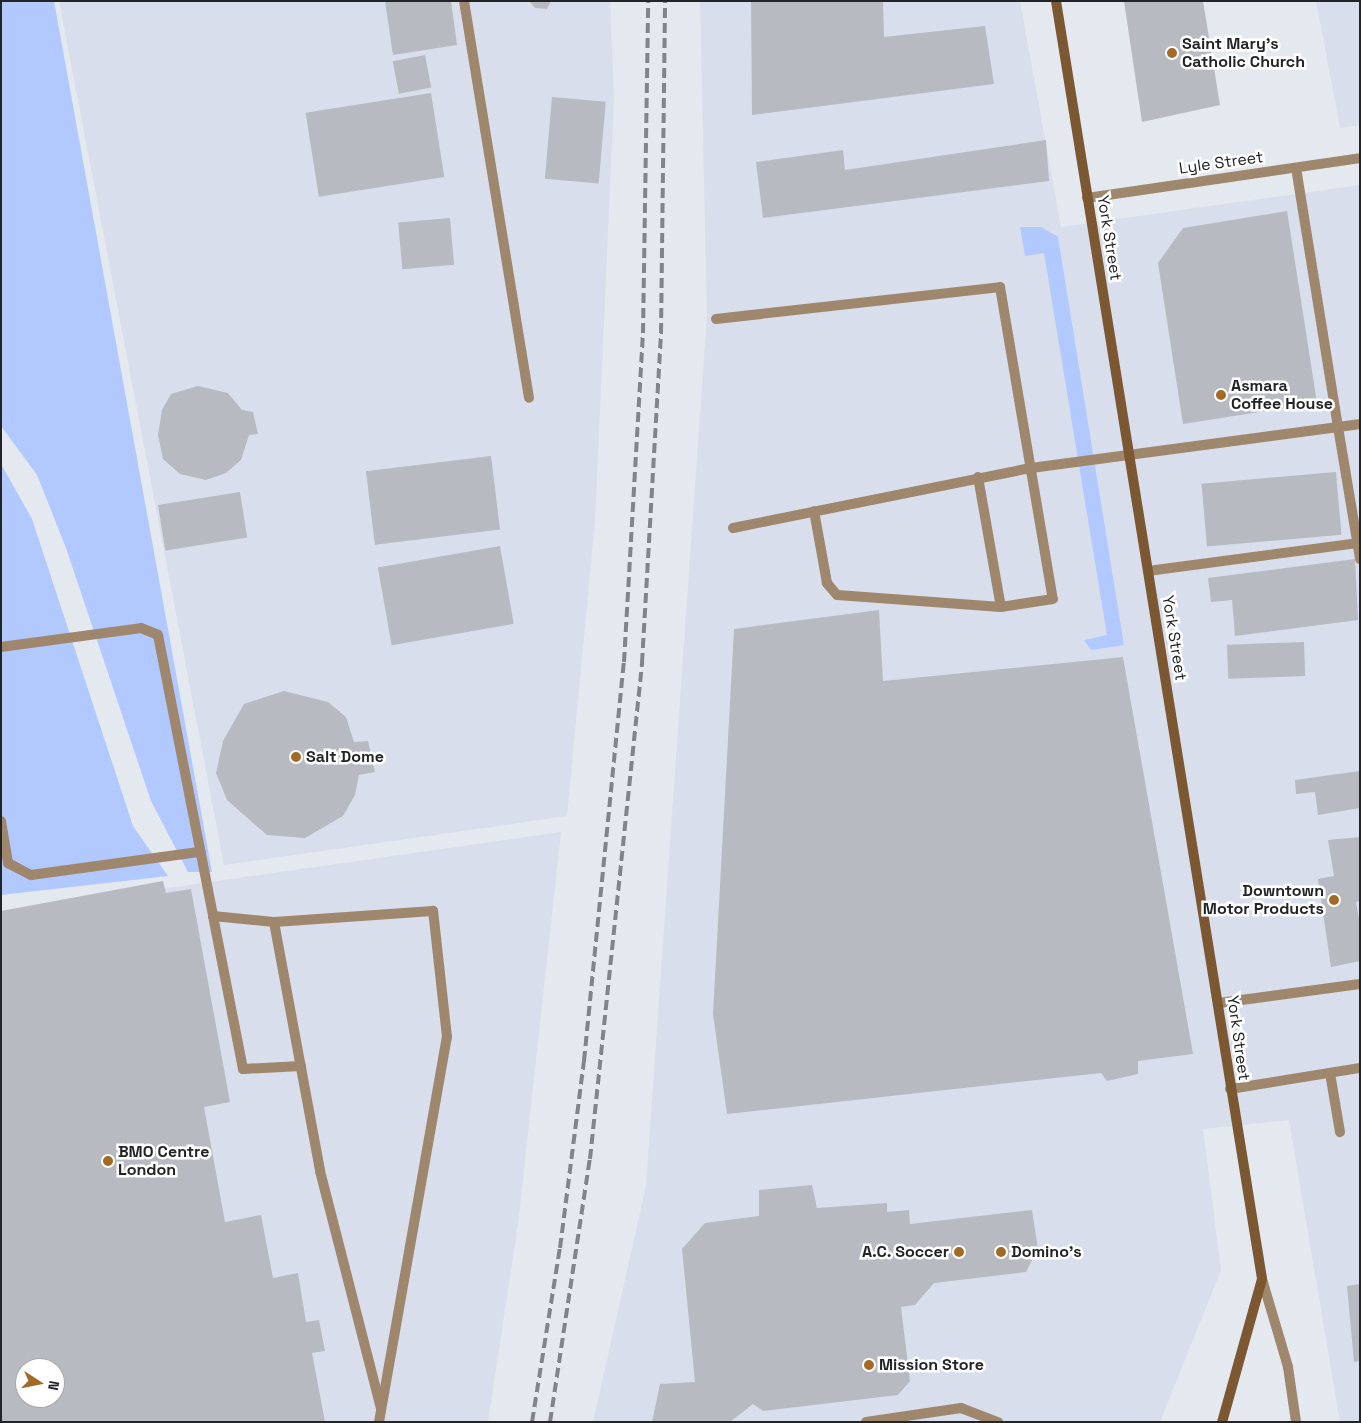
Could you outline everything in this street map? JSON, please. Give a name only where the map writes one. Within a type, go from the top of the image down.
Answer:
[{"type":"main road","name":"York Street","points":[[1056,1],[1262,1279],[1222,1422]]},
{"type":"street","points":[[464,1],[529,398]]},
{"type":"street","name":"Lyle Street","points":[[1087,198],[1360,158]]},
{"type":"street","points":[[1296,168],[1360,559]]},
{"type":"street","points":[[716,319],[1000,287],[1053,599],[1001,607],[837,595],[827,583],[814,511]]},
{"type":"street","points":[[733,528],[978,477],[1031,468],[1360,424]]},
{"type":"street","points":[[978,477],[1001,607]]},
{"type":"street","points":[[1148,570],[1357,543]]},
{"type":"street","points":[[1,647],[140,628],[158,635],[243,1069],[301,1066]]},
{"type":"street","points":[[1,821],[8,863],[31,875],[200,852]]},
{"type":"street","points":[[213,916],[274,922],[434,911],[447,1037],[378,1422]]},
{"type":"street","points":[[274,922],[320,1171],[381,1408]]},
{"type":"street","points":[[1219,1003],[1360,984]]},
{"type":"street","points":[[1230,1089],[1360,1068]]},
{"type":"street","points":[[1330,1073],[1340,1132]]},
{"type":"street","name":"York Street","points":[[1262,1279],[1288,1367],[1296,1422]]},
{"type":"street","points":[[866,1422],[961,1408],[998,1422]]},
{"type":"shaded area","points":[[1,1],[54,1],[212,872],[188,872],[151,801],[66,548],[37,475],[1,426]]},
{"type":"shaded area","points":[[59,1],[610,1],[614,98],[595,522],[567,816],[224,865]]},
{"type":"shaded area","points":[[700,1],[1020,1],[1061,227],[1360,185],[1360,1422],[1340,1422],[1289,1120],[1203,1129],[1221,1270],[1160,1422],[593,1422],[646,1186],[707,315]]},
{"type":"shaded area","points":[[1316,1],[1360,1],[1360,125],[1340,128]]},
{"type":"shaded area","points":[[1020,227],[1041,227],[1058,237],[1124,645],[1091,650],[1084,640],[1107,635],[1044,253],[1025,256]]},
{"type":"shaded area","points":[[1,464],[32,519],[133,826],[168,876],[1,895]]},
{"type":"shaded area","points":[[561,832],[518,1224],[488,1422],[1,1422],[1,912]]},
{"type":"building","points":[[385,1],[451,1],[457,45],[393,55]]},
{"type":"building","points":[[529,1],[550,1],[550,3],[547,9],[535,8]]},
{"type":"building","points":[[751,1],[883,1],[884,37],[985,26],[994,84],[752,115]]},
{"type":"building","name":"Saint Mary's Catholic Church","points":[[1124,1],[1203,1],[1220,105],[1142,122]]},
{"type":"building","points":[[425,55],[431,87],[399,94],[393,61]]},
{"type":"building","points":[[431,93],[444,177],[319,197],[306,113]]},
{"type":"building","points":[[552,97],[606,102],[599,183],[545,179]]},
{"type":"building","points":[[1046,140],[1049,181],[763,218],[756,162],[843,150],[845,170]]},
{"type":"building","points":[[1287,211],[1317,403],[1183,424],[1158,263],[1183,228]]},
{"type":"building","points":[[450,218],[454,265],[402,269],[398,223]]},
{"type":"building","points":[[198,386],[228,393],[242,410],[253,412],[258,434],[249,435],[241,460],[226,473],[206,480],[180,474],[163,459],[158,435],[162,410],[171,394]]},
{"type":"building","points":[[491,456],[500,529],[375,545],[366,471]]},
{"type":"building","points":[[1336,472],[1341,535],[1207,547],[1202,484]]},
{"type":"building","points":[[240,492],[247,537],[165,550],[158,505]]},
{"type":"building","points":[[500,546],[514,624],[392,645],[378,568]]},
{"type":"building","points":[[1355,559],[1358,620],[1235,636],[1232,600],[1211,602],[1208,578]]},
{"type":"building","points":[[879,610],[883,681],[1123,657],[1193,1054],[1138,1061],[1138,1074],[1107,1081],[1101,1073],[727,1114],[713,1014],[734,629]]},
{"type":"building","points":[[1304,642],[1305,676],[1228,679],[1227,645]]},
{"type":"building","name":"Salt Dome","points":[[284,691],[328,702],[346,717],[354,742],[368,741],[375,772],[359,775],[355,795],[343,816],[305,838],[267,835],[227,800],[216,773],[223,741],[244,704]]},
{"type":"building","points":[[1360,771],[1360,808],[1318,815],[1315,792],[1296,794],[1295,780]]},
{"type":"building","points":[[1360,837],[1360,901],[1356,902],[1360,924],[1360,961],[1331,967],[1318,879],[1334,876],[1328,840]]},
{"type":"building","name":"BMO Centre London","points":[[163,881],[166,893],[191,889],[230,1102],[204,1107],[225,1222],[261,1215],[273,1278],[298,1273],[306,1322],[319,1320],[325,1351],[312,1353],[325,1422],[1,1422],[1,911]]},
{"type":"building","points":[[812,1185],[817,1208],[887,1203],[887,1212],[909,1210],[910,1224],[1032,1210],[1038,1249],[1026,1272],[934,1283],[915,1305],[901,1307],[910,1381],[898,1395],[763,1411],[753,1404],[730,1422],[652,1422],[660,1384],[695,1382],[682,1249],[705,1223],[759,1216],[759,1190]]},
{"type":"building","points":[[1360,1284],[1360,1361],[1354,1362],[1347,1286]]},
{"type":"railway","points":[[532,1422],[560,1248],[584,1061],[624,662],[643,333],[648,1]]},
{"type":"railway","points":[[550,1422],[590,1159],[642,663],[661,333],[665,1]]},
{"type":"place","name":"Saint Mary's Catholic Church","points":[[1172,53]]},
{"type":"place","name":"Asmara Coffee House","points":[[1221,395]]},
{"type":"place","name":"Salt Dome","points":[[296,757]]},
{"type":"place","name":"Downtown Motor Products","points":[[1334,900]]},
{"type":"place","name":"BMO Centre London","points":[[108,1161]]},
{"type":"place","name":"A.C. Soccer","points":[[959,1252]]},
{"type":"place","name":"Domino's","points":[[1001,1252]]},
{"type":"place","name":"Mission Store","points":[[869,1365]]}]
